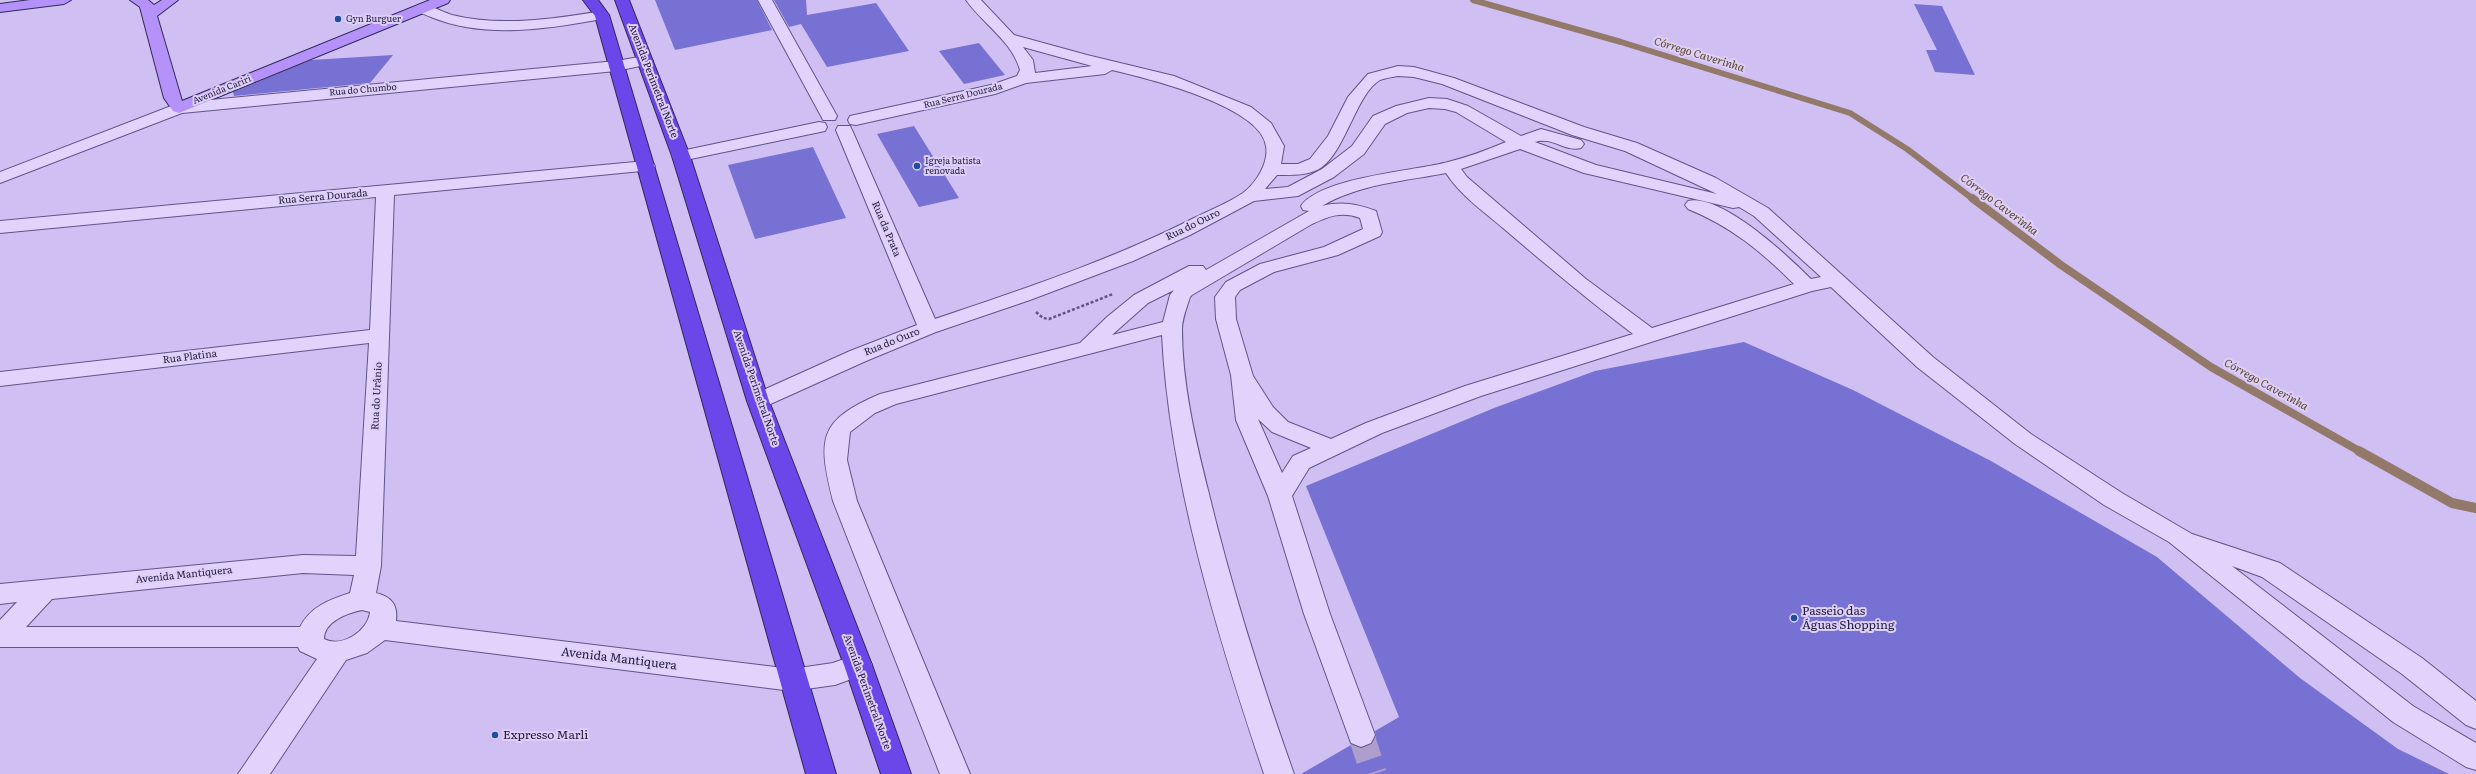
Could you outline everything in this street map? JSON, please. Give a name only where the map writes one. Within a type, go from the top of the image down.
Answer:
[{"type":"highway","points":[[590,0],[602,15],[820,774]]},
{"type":"highway","name":"Avenida Perimetral Norte","points":[[622,0],[681,156],[758,401],[858,665],[896,774]]},
{"type":"main road","points":[[0,8],[64,0]]},
{"type":"main road","points":[[137,0],[148,5],[172,98],[179,108]]},
{"type":"main road","points":[[151,14],[171,0]]},
{"type":"main road","name":"Avenida Cariri","points":[[179,108],[443,0]]},
{"type":"street","points":[[765,0],[824,122]]},
{"type":"street","points":[[973,0],[1009,38],[1025,60],[1028,70],[1024,79]]},
{"type":"street","points":[[423,8],[451,19],[486,23],[567,21],[602,15]]},
{"type":"street","points":[[1009,38],[1083,59],[1125,67],[1168,79],[1245,110],[1265,127],[1275,146],[1272,170],[1301,169],[1316,163],[1336,137],[1356,97],[1374,77],[1398,71],[1431,76],[1644,153],[1710,182],[1761,212],[1925,362],[2023,439],[2113,499],[2178,536],[2284,622],[2403,714],[2476,758]]},
{"type":"street","name":"Rua do Chumbo","points":[[179,108],[616,66],[645,61]]},
{"type":"street","name":"Rua Serra Dourada","points":[[850,125],[995,89],[1024,79],[1125,67]]},
{"type":"street","points":[[1250,196],[1292,192],[1328,173],[1358,150],[1379,120],[1402,109],[1428,103],[1447,104],[1462,109],[1512,144],[1597,181],[1686,202],[1732,221],[1752,234],[1807,286]]},
{"type":"street","name":"Avenida Cariri","points":[[0,178],[179,108]]},
{"type":"street","points":[[681,156],[824,122],[847,115],[850,125]]},
{"type":"street","name":"Rua da Prata","points":[[850,125],[929,328]]},
{"type":"street","points":[[1171,291],[1262,231],[1330,194],[1366,183],[1451,167],[1497,152],[1512,144],[1541,134],[1553,136],[1612,158],[1631,158],[1644,153]]},
{"type":"street","points":[[1578,145],[1592,146],[1606,139]]},
{"type":"street","points":[[1512,144],[1590,169],[1728,202],[1761,212]]},
{"type":"street","name":"Rua Serra Dourada","points":[[0,227],[646,166]]},
{"type":"street","points":[[1451,167],[1460,181],[1492,209],[1579,283],[1649,336]]},
{"type":"street","name":"Rua do Ouro","points":[[758,401],[858,356],[929,328],[1023,296],[1126,257],[1183,231],[1250,196],[1272,170]]},
{"type":"street","points":[[1361,735],[1317,614],[1280,496],[1247,420],[1242,375],[1226,319],[1226,297],[1233,286],[1267,268],[1331,252],[1364,238],[1374,232],[1369,215],[1366,183]]},
{"type":"street","name":"Rua do Urânio","points":[[362,600],[368,566],[380,335],[385,191]]},
{"type":"street","points":[[1088,348],[1114,321],[1136,304],[1171,291],[1258,251],[1331,208],[1352,207],[1369,215]]},
{"type":"street","points":[[1280,496],[1301,462],[1331,447],[1473,391],[1807,286],[1835,280]]},
{"type":"street","points":[[1171,291],[1171,326],[1174,378],[1184,441],[1198,504],[1234,633],[1279,774]]},
{"type":"street","points":[[955,774],[846,501],[835,460],[839,429],[867,408],[888,399],[1171,326]]},
{"type":"street","name":"Rua Platina","points":[[0,379],[380,335]]},
{"type":"street","points":[[1242,375],[1264,412],[1280,427],[1331,447]]},
{"type":"street","points":[[2178,536],[2271,570],[2412,666],[2476,717]]},
{"type":"street","name":"Avenida Mantiquera","points":[[0,594],[302,564],[368,566]]},
{"type":"street","points":[[0,637],[44,589]]},
{"type":"street","points":[[362,600],[378,603],[384,609],[385,616],[379,629],[360,645],[337,652],[316,650],[310,644],[309,637],[318,620],[329,612],[347,603],[362,600]]},
{"type":"street","name":"Avenida Mantiquera","points":[[379,629],[792,680],[835,674],[858,665]]},
{"type":"street","points":[[0,637],[309,637]]},
{"type":"street","points":[[253,774],[337,652]]},
{"type":"path","points":[[1038,314],[1043,318],[1049,319],[1111,293],[1136,304]]},
{"type":"building","points":[[655,0],[757,0],[772,30],[675,50]]},
{"type":"building","points":[[774,0],[806,0],[807,15],[876,3],[909,51],[827,67],[801,24],[789,27]]},
{"type":"building","points":[[1914,4],[1942,6],[1975,75],[1935,72],[1926,50],[1937,50]]},
{"type":"building","points":[[979,43],[1005,75],[964,84],[939,51]]},
{"type":"building","points":[[393,55],[370,83],[234,96],[233,92],[311,60]]},
{"type":"building","name":"Igreja batista renovada","points":[[914,126],[959,198],[919,207],[877,134]]},
{"type":"building","points":[[813,147],[846,218],[755,239],[728,165]]},
{"type":"building","name":"Passeio das Águas Shopping","points":[[1744,342],[1853,390],[1991,461],[2157,557],[2300,678],[2398,749],[2449,774],[1301,774],[1351,745],[1362,748],[1372,744],[1376,736],[1375,731],[1399,717],[1306,486],[1494,408],[1595,371]]},
{"type":"waterway","name":"Córrego Caverinha","points":[[1473,0],[1621,42],[1850,113],[1907,149],[1973,199]]},
{"type":"waterway","name":"Córrego Caverinha","points":[[1972,198],[2061,265],[2211,367],[2361,452]]},
{"type":"waterway","name":"Córrego Caverinha","points":[[2359,451],[2452,503],[2476,508]]},
{"type":"tunnel","points":[[1361,735],[1374,774]]},
{"type":"place","name":"Gyn Burguer","points":[[338,19]]},
{"type":"place","name":"Igreja batista renovada","points":[[917,166]]},
{"type":"place","name":"Passeio das Águas Shopping","points":[[1794,618]]},
{"type":"place","name":"Expresso Marli","points":[[495,735]]}]
